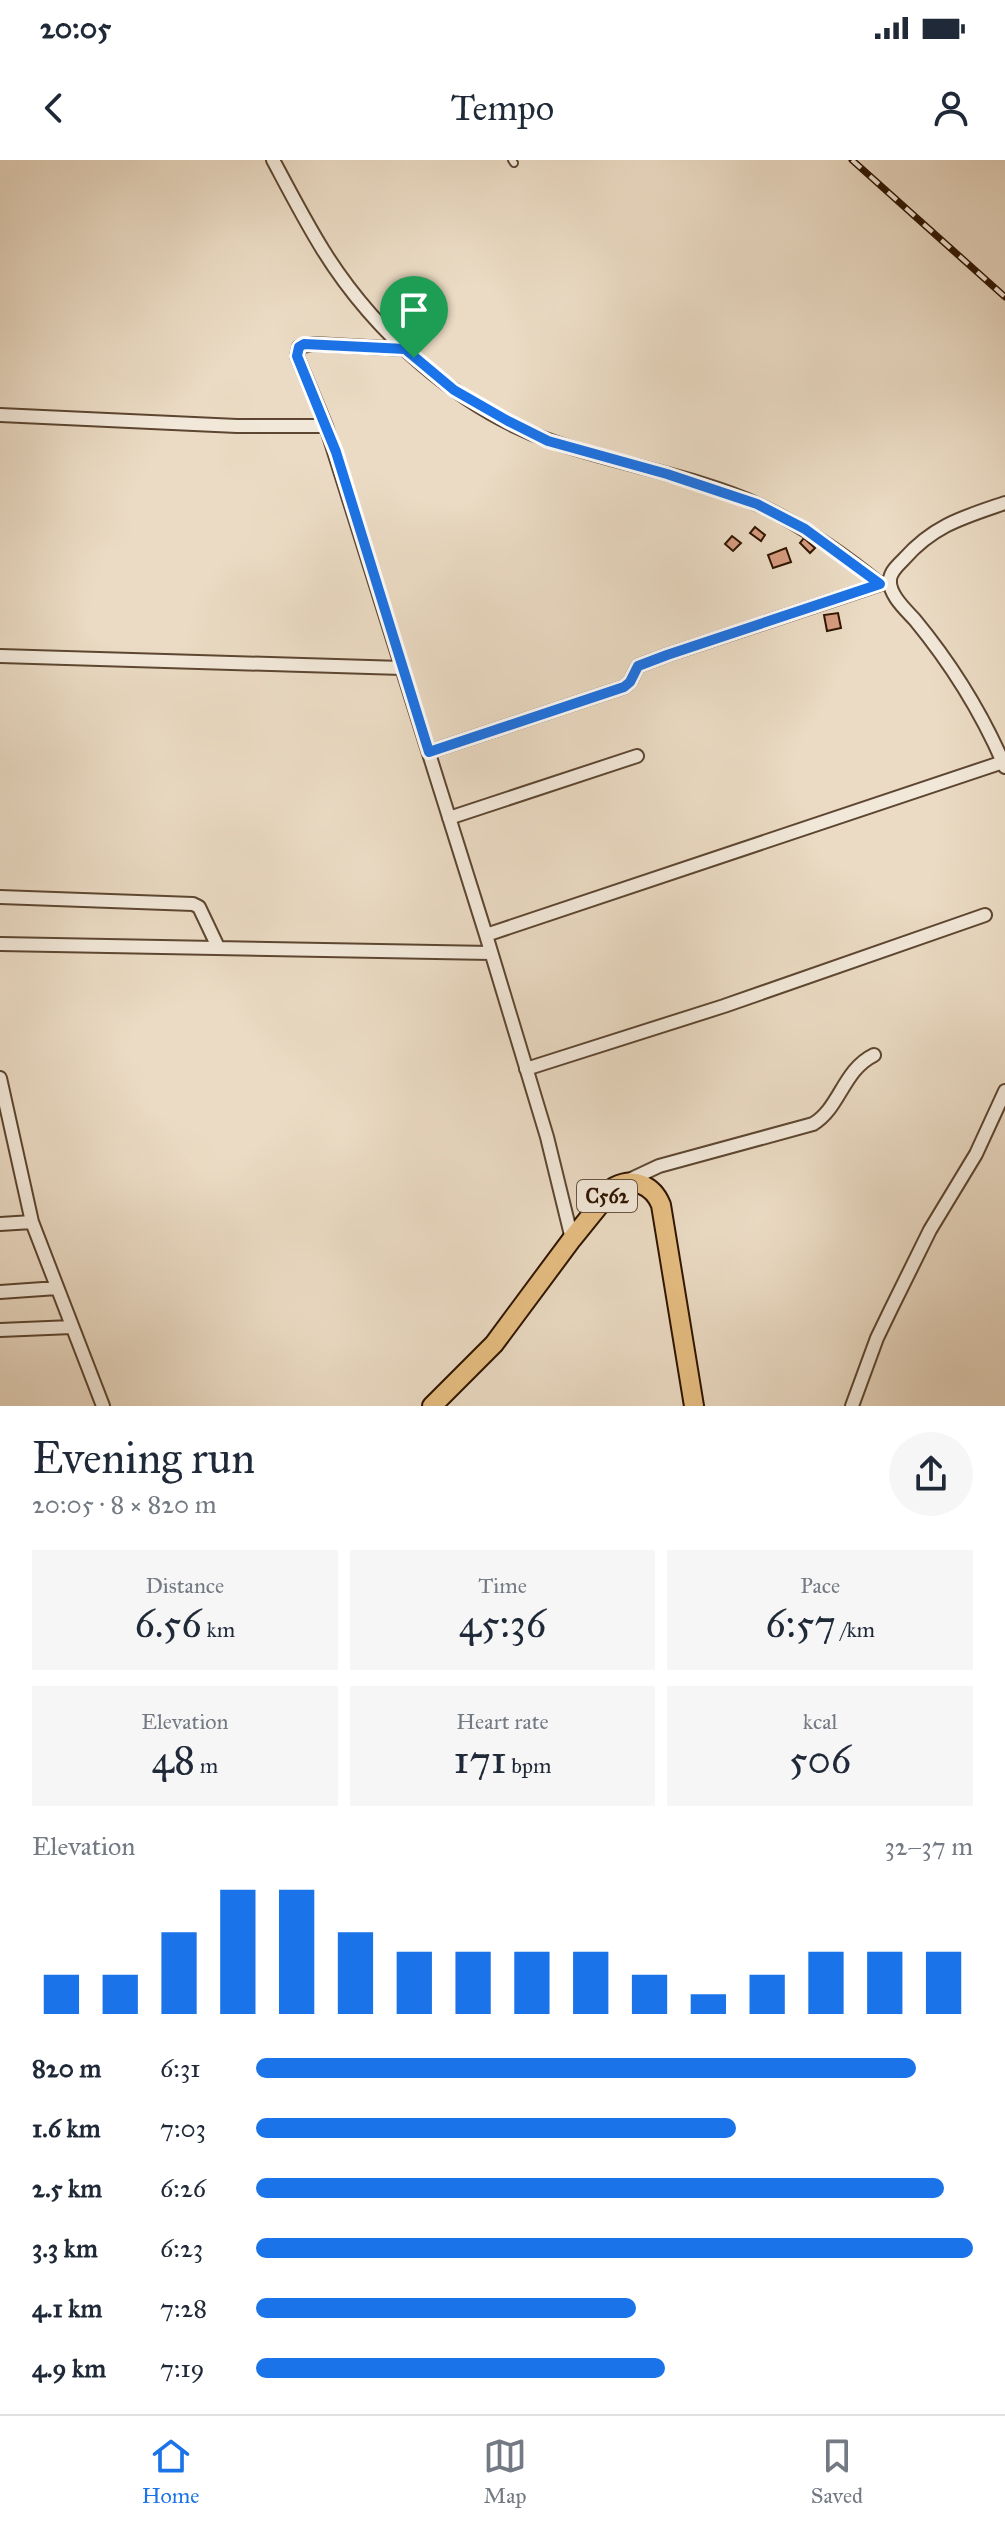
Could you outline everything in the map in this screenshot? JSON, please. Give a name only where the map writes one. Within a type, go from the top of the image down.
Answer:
[{"type":"main road","name":"C562","points":[[432,1406],[494,1344],[572,1239],[614,1187],[624,1182],[651,1188],[661,1205],[694,1406]]},
{"type":"street","points":[[273,160],[331,261],[367,308],[405,349],[454,390],[548,441],[679,477],[757,504],[805,529],[885,583],[965,687],[1004,764],[486,935]]},
{"type":"street","points":[[405,349],[313,344],[299,347],[297,356],[326,426],[486,935],[547,1137],[572,1239]]},
{"type":"street","points":[[0,415],[237,426],[326,426]]},
{"type":"street","points":[[429,752],[624,687],[638,666],[667,655],[885,583],[928,535],[960,518],[1005,503]]},
{"type":"street","points":[[0,656],[402,668]]},
{"type":"street","points":[[449,818],[637,756]]},
{"type":"street","points":[[0,897],[193,904],[199,907],[218,947]]},
{"type":"street","points":[[526,1069],[724,1006],[985,915]]},
{"type":"street","points":[[0,944],[491,953]]},
{"type":"street","points":[[624,1182],[659,1166],[813,1124],[823,1117],[854,1070],[874,1055]]},
{"type":"street","points":[[1,1083],[32,1222],[103,1406]]},
{"type":"street","points":[[852,1406],[891,1309],[930,1230],[976,1154],[1005,1091]]},
{"type":"street","points":[[0,1224],[32,1222]]},
{"type":"street","points":[[0,1292],[57,1288]]},
{"type":"street","points":[[0,1330],[72,1327]]},
{"type":"building","points":[[755,527],[765,535],[761,541],[750,533]]},
{"type":"building","points":[[732,536],[741,543],[733,551],[725,544]]},
{"type":"building","points":[[804,538],[815,548],[810,553],[800,543]]},
{"type":"building","points":[[786,548],[791,562],[773,568],[768,555]]},
{"type":"building","points":[[838,613],[841,628],[827,631],[824,615]]},
{"type":"railway","points":[[852,160],[1005,297]]},
{"type":"route","points":[[304,344],[327,344],[405,349],[414,358],[473,403],[548,441],[717,489],[757,504],[805,529],[880,584],[667,655],[638,666],[624,687],[429,752],[336,452],[296,352],[304,344]]}]
